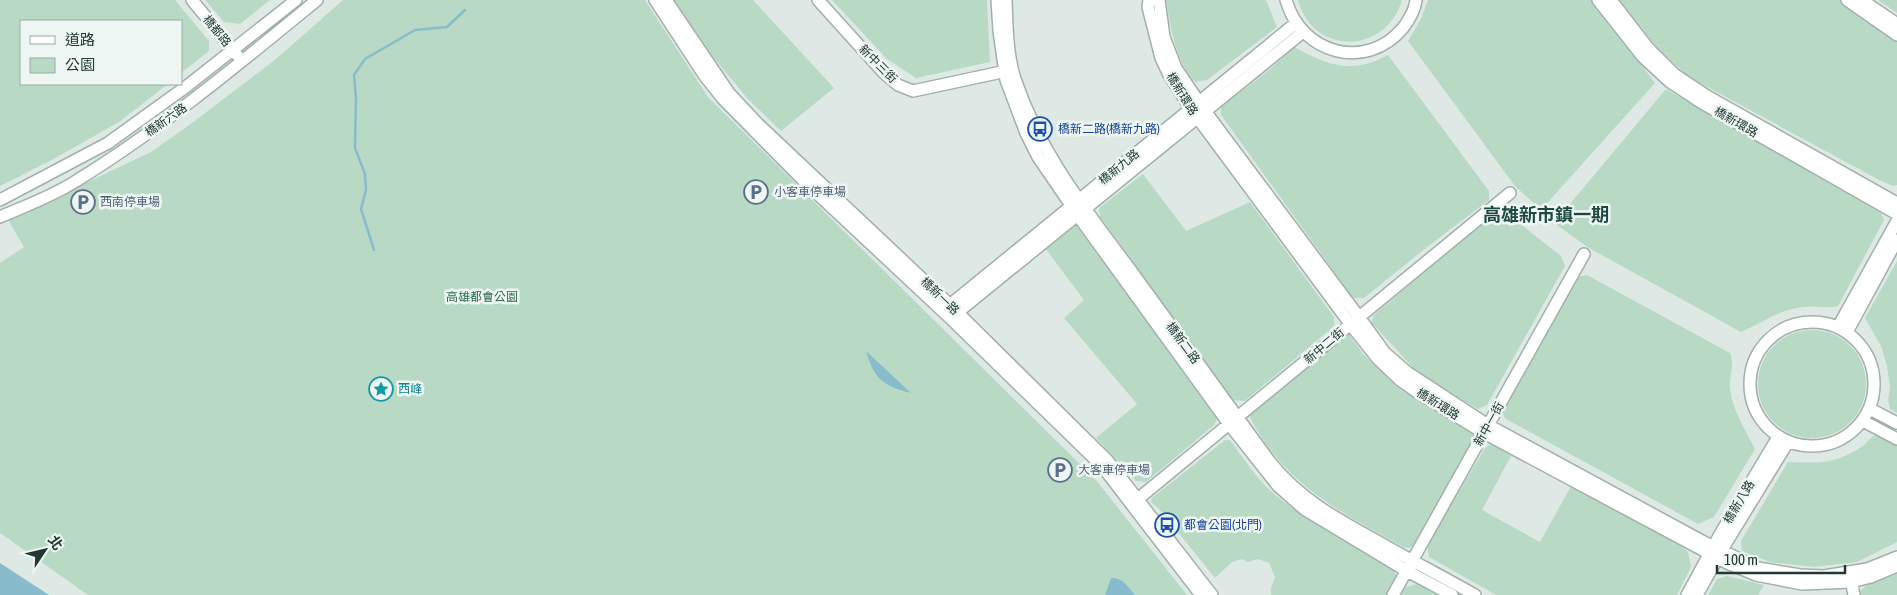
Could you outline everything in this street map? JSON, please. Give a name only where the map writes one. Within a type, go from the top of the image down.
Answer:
[{"type":"street","name":"橋都路","points":[[192,0],[242,62]]},
{"type":"street","name":"橋新六路","points":[[0,200],[108,144],[140,122],[296,0]]},
{"type":"street","name":"橋新六路","points":[[0,217],[74,182],[192,101],[317,0]]},
{"type":"street","name":"橋新一路","points":[[655,0],[704,75],[723,99],[810,187],[950,311]]},
{"type":"street","name":"橋新一路","points":[[666,0],[712,70],[743,108],[950,311],[1107,460],[1135,502],[1190,574],[1212,595]]},
{"type":"street","name":"新中三街","points":[[818,0],[884,73],[898,85],[913,91],[1009,71]]},
{"type":"street","name":"橋新二路","points":[[996,0],[1009,71],[1039,136],[1078,207],[1233,420],[1281,476],[1305,498],[1452,595]]},
{"type":"street","name":"橋新二路","points":[[1006,0],[1009,71]]},
{"type":"street","name":"橋新環路","points":[[1149,0],[1148,7],[1155,40],[1169,75],[1198,110],[1354,321],[1378,359],[1400,380],[1486,429],[1756,575],[1802,584],[1850,577],[1871,577],[1897,566]]},
{"type":"street","name":"橋新環路","points":[[1159,0],[1164,37],[1169,53],[1198,110]]},
{"type":"street","points":[[1286,0],[1299,28],[1321,46],[1343,53],[1358,53],[1373,49],[1396,36],[1408,21],[1416,0]]},
{"type":"street","name":"橋新環路","points":[[1598,0],[1643,57],[1670,82],[1702,103],[1897,214]]},
{"type":"street","name":"橋新環路","points":[[1612,0],[1649,49],[1674,74],[1707,96],[1897,204]]},
{"type":"street","points":[[1847,0],[1897,35]]},
{"type":"street","points":[[1862,0],[1897,24]]},
{"type":"street","name":"橋新九路","points":[[950,311],[1299,28]]},
{"type":"street","name":"新中二街","points":[[1135,502],[1510,193]]},
{"type":"street","points":[[1843,329],[1897,221]]},
{"type":"street","points":[[1843,329],[1897,240]]},
{"type":"street","name":"新中一街","points":[[1393,595],[1584,254]]},
{"type":"street","points":[[1802,321],[1820,321],[1843,329],[1863,347],[1872,366],[1875,388],[1870,409],[1863,421],[1848,436],[1829,444],[1809,447],[1783,439],[1766,427],[1756,412],[1750,395],[1749,377],[1758,351],[1770,337],[1785,327],[1802,321]]},
{"type":"street","points":[[1870,409],[1897,423]]},
{"type":"street","points":[[1863,421],[1897,440]]},
{"type":"street","name":"橋新八路","points":[[1687,595],[1715,553],[1783,439]]},
{"type":"street","name":"橋新八路","points":[[1697,595],[1715,553]]},
{"type":"street","name":"橋新環路","points":[[1850,577],[1897,557]]},
{"type":"street","name":"橋新二路","points":[[1409,566],[1475,595]]},
{"type":"street","name":"橋新一路","points":[[1190,574],[1201,595]]},
{"type":"street","points":[[1850,577],[1854,595]]},
{"type":"green space","points":[[0,0],[175,0],[209,41],[209,51],[182,72],[182,20],[20,20],[20,85],[167,85],[119,122],[50,161],[0,186]]},
{"type":"green space","points":[[205,0],[270,0],[240,24],[224,22]]},
{"type":"green space","name":"高雄都會公園","points":[[343,0],[645,0],[708,97],[1096,480],[1187,595],[88,595],[0,533],[0,263],[24,247],[8,220],[151,152],[276,59]]},
{"type":"green space","points":[[673,0],[753,0],[834,88],[781,131],[748,99],[714,58]]},
{"type":"green space","points":[[832,0],[987,0],[990,62],[916,78],[887,59]]},
{"type":"green space","points":[[1166,0],[1266,0],[1277,27],[1207,80],[1195,82],[1178,54]]},
{"type":"green space","points":[[1298,0],[1402,0],[1394,18],[1381,31],[1366,39],[1350,42],[1333,39],[1318,31],[1306,18]]},
{"type":"green space","points":[[1428,0],[1593,0],[1655,83],[1541,210],[1515,186],[1408,41],[1421,19]]},
{"type":"green space","points":[[1620,0],[1839,0],[1897,39],[1897,185],[1893,186],[1879,180],[1689,77],[1660,51]]},
{"type":"green space","points":[[1878,0],[1897,0],[1897,13]]},
{"type":"green space","points":[[1294,47],[1329,63],[1351,66],[1363,65],[1388,55],[1489,191],[1489,200],[1364,298],[1353,298],[1221,115],[1221,107],[1268,71]]},
{"type":"green space","points":[[1666,89],[1881,213],[1884,220],[1838,306],[1795,308],[1741,332],[1589,248],[1554,223]]},
{"type":"green space","points":[[1143,174],[1186,231],[1250,202],[1334,317],[1334,326],[1245,401],[1233,400],[1100,217],[1099,208]]},
{"type":"green space","points":[[1497,210],[1505,212],[1561,256],[1565,266],[1487,405],[1478,409],[1419,374],[1371,322],[1374,315]]},
{"type":"green space","points":[[1076,225],[1218,417],[1214,425],[1146,482],[1136,481],[1096,438],[1137,404],[1064,318],[1084,300],[1045,248]]},
{"type":"green space","points":[[1897,261],[1897,413],[1890,409],[1888,400],[1890,387],[1887,366],[1881,346],[1865,318]]},
{"type":"green space","points":[[1587,275],[1730,353],[1732,361],[1730,388],[1733,404],[1755,449],[1714,517],[1698,524],[1506,419],[1501,412],[1577,277]]},
{"type":"green space","points":[[1812,330],[1833,334],[1850,346],[1862,363],[1866,384],[1862,405],[1850,422],[1833,434],[1812,438],[1791,434],[1774,422],[1762,405],[1758,384],[1762,363],[1774,346],[1791,334]]},
{"type":"green space","points":[[1348,333],[1364,355],[1401,390],[1476,436],[1417,541],[1410,548],[1403,547],[1354,520],[1308,488],[1276,458],[1249,416]]},
{"type":"green space","points":[[1878,434],[1897,444],[1897,542],[1857,562],[1814,567],[1770,562],[1742,551],[1741,541],[1788,462],[1825,462],[1841,458],[1860,448]]},
{"type":"green space","points":[[1225,440],[1230,440],[1262,482],[1288,505],[1318,525],[1395,569],[1396,577],[1386,595],[1271,595],[1271,588],[1275,577],[1269,563],[1258,559],[1248,562],[1242,559],[1232,562],[1215,578],[1161,511],[1151,502],[1152,498]]},
{"type":"green space","points":[[1491,444],[1511,456],[1482,510],[1540,542],[1571,486],[1679,545],[1688,552],[1691,567],[1677,595],[1496,595],[1429,557],[1427,545],[1485,448]]},
{"type":"green space","points":[[1897,573],[1897,595],[1861,595],[1860,591],[1867,585]]},
{"type":"green space","points":[[1727,576],[1764,585],[1758,595],[1708,595],[1717,579]]},
{"type":"green space","points":[[1417,584],[1437,595],[1401,595],[1406,587]]},
{"type":"water","points":[[866,351],[911,393],[893,387],[881,380],[872,368]]},
{"type":"water","points":[[0,563],[43,591],[49,595],[0,595]]},
{"type":"water","points":[[1111,578],[1122,581],[1135,595],[1105,595]]},
{"type":"waterway","points":[[374,250],[361,209],[366,190],[365,174],[355,148],[356,98],[354,75],[365,59],[415,30],[447,27],[465,10]]},
{"type":"place","name":"橋新二路(橋新九路)","points":[[1040,129]]},
{"type":"place","name":"小客車停車場","points":[[756,192]]},
{"type":"place","name":"西南停車場","points":[[83,202]]},
{"type":"place","name":"西峰","points":[[381,389]]},
{"type":"place","name":"大客車停車場","points":[[1060,470]]},
{"type":"place","name":"都會公園(北門)","points":[[1167,525]]},
{"type":"district","name":"高雄新市鎮一期","points":[[1546,214]]}]
